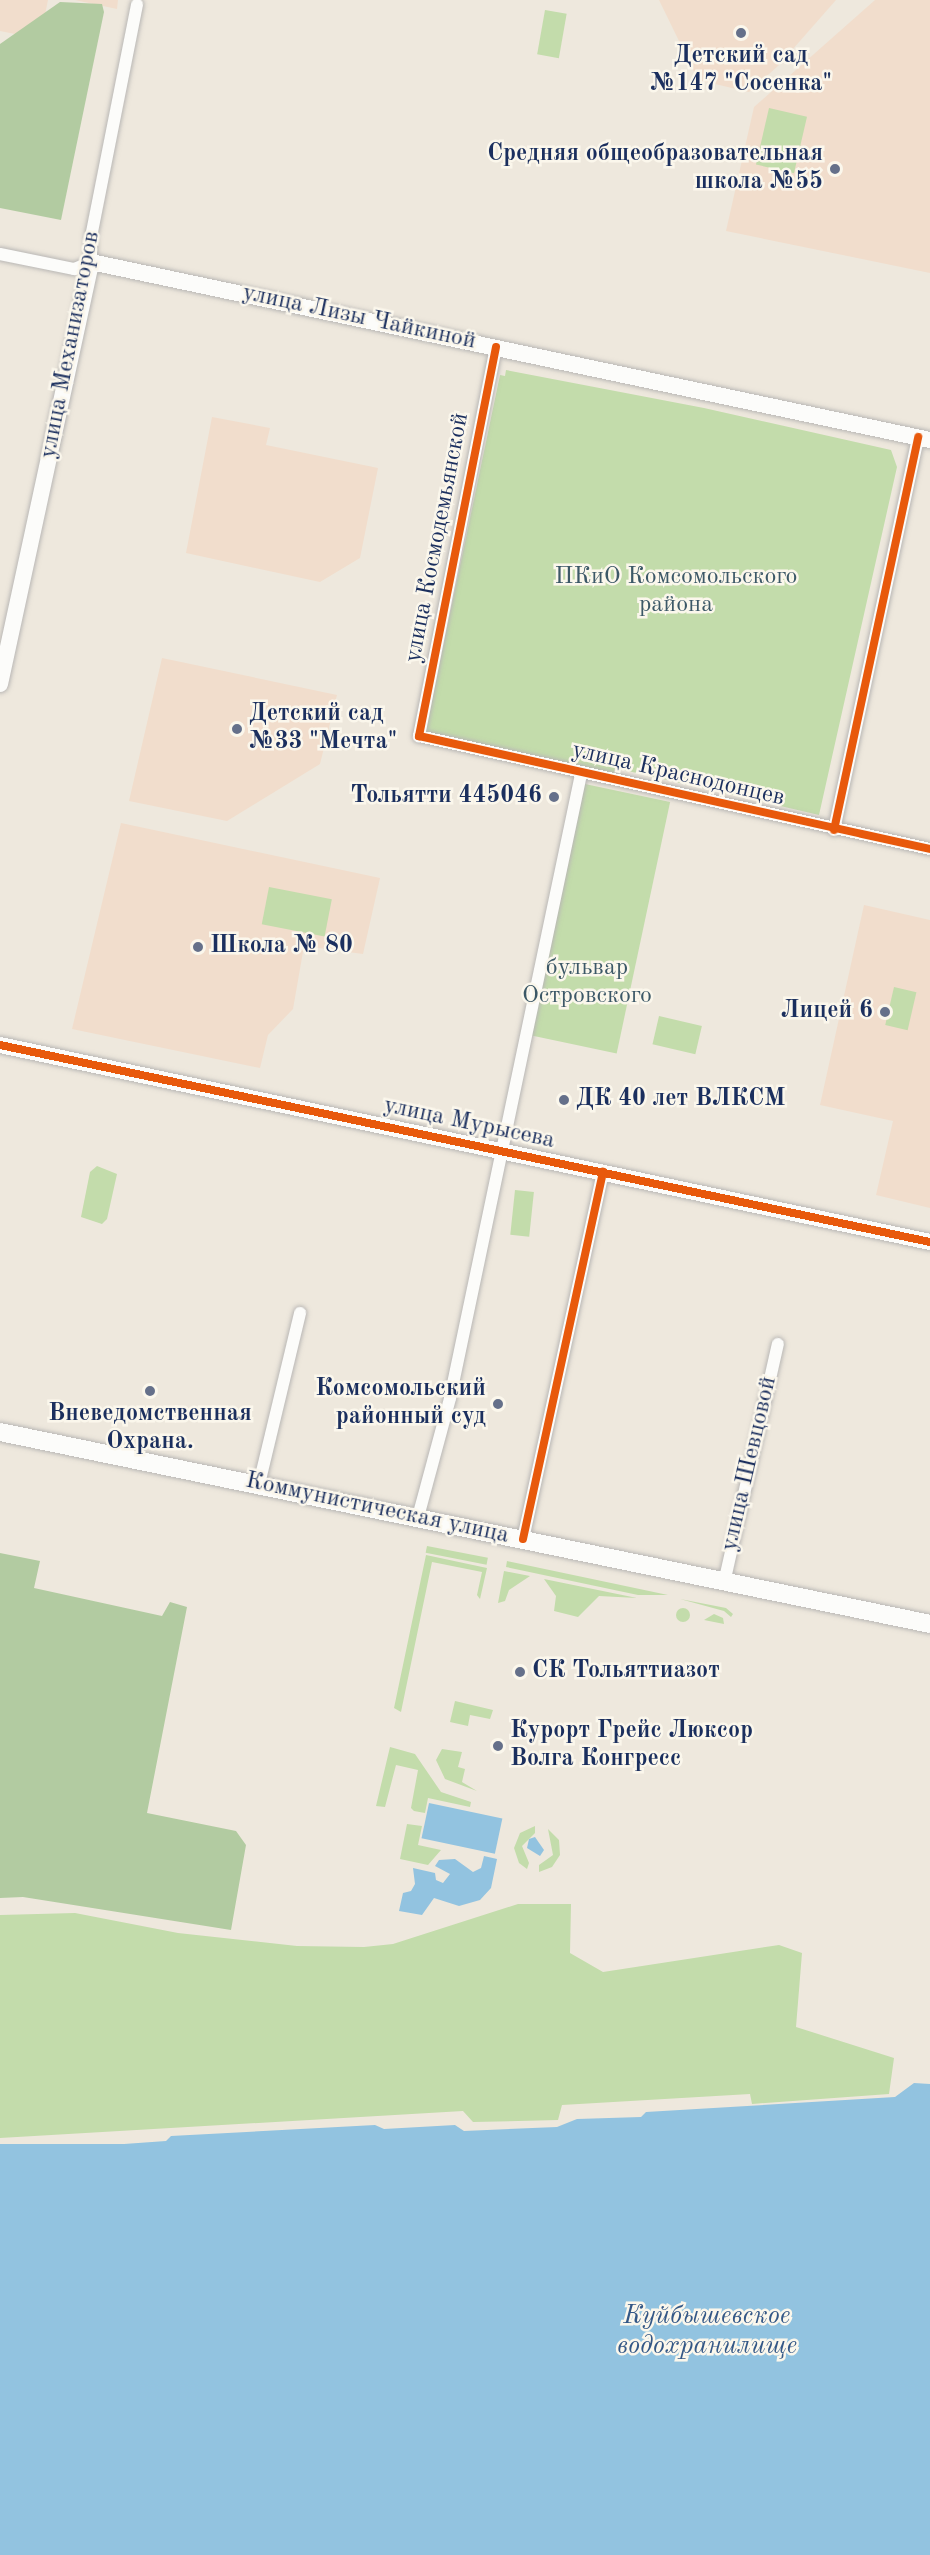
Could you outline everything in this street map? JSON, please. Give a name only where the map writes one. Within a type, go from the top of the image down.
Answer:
[{"type":"main road","name":"улица Лизы Чайкиной","points":[[90,262],[924,438]]},
{"type":"main road","name":"улица Механизаторов","points":[[0,684],[90,262]]},
{"type":"main road","name":"улица Мурысева","points":[[0,1045],[930,1242]]},
{"type":"main road","name":"Коммунистическая улица","points":[[0,1432],[930,1624]]},
{"type":"street","name":"улица Механизаторов","points":[[90,262],[92,237],[138,4]]},
{"type":"street","name":"улица Лизы Чайкиной","points":[[0,254],[74,269],[90,262]]},
{"type":"street","name":"улица Космодемьянской","points":[[418,736],[496,347]]},
{"type":"street","points":[[834,830],[924,438]]},
{"type":"street","name":"улица Краснодонцев","points":[[418,736],[834,830],[930,849]]},
{"type":"street","points":[[418,1517],[450,1398],[581,774]]},
{"type":"street","points":[[523,1539],[603,1172]]},
{"type":"street","points":[[259,1484],[300,1313]]},
{"type":"street","name":"улица Шевцовой","points":[[724,1583],[778,1344]]},
{"type":"shaded area","points":[[0,0],[48,0],[40,39],[0,31]]},
{"type":"shaded area","points":[[75,0],[118,0],[117,9]]},
{"type":"shaded area","name":"Детский сад №147 \"Сосенка\"","points":[[659,0],[836,0],[778,66],[749,92],[698,80]]},
{"type":"shaded area","name":"Средняя общеобразовательная школа №55","points":[[875,0],[930,0],[930,273],[726,231],[754,107]]},
{"type":"shaded area","points":[[212,417],[270,428],[266,445],[378,468],[360,558],[320,582],[186,553]]},
{"type":"shaded area","name":"Детский сад №33 \"Мечта\"","points":[[162,658],[337,695],[320,764],[227,821],[129,801]]},
{"type":"shaded area","name":"Школа № 80","points":[[121,823],[380,878],[363,954],[304,946],[293,1009],[268,1035],[260,1068],[72,1029]]},
{"type":"shaded area","name":"Лицей 6","points":[[864,905],[930,920],[930,1208],[876,1195],[893,1121],[820,1105]]},
{"type":"green space","points":[[60,2],[102,4],[104,12],[61,220],[0,208],[0,44]]},
{"type":"green space","points":[[545,10],[567,14],[559,58],[537,54]]},
{"type":"green space","points":[[769,108],[807,117],[794,173],[756,165]]},
{"type":"green space","name":"ПКиО Комсомольского района","points":[[506,370],[704,408],[891,450],[897,467],[819,815],[615,768],[613,776],[425,733],[500,375],[505,376]]},
{"type":"green space","name":"бульвар Островского","points":[[585,784],[670,802],[617,1053],[532,1035]]},
{"type":"green space","points":[[269,887],[332,899],[325,937],[262,924]]},
{"type":"green space","points":[[894,987],[916,992],[908,1030],[885,1025]]},
{"type":"green space","points":[[659,1016],[702,1026],[695,1054],[652,1044]]},
{"type":"green space","points":[[97,1166],[117,1174],[107,1219],[102,1224],[81,1217],[90,1172]]},
{"type":"green space","points":[[515,1190],[534,1192],[529,1237],[510,1235]]},
{"type":"green space","points":[[427,1546],[488,1558],[487,1565],[426,1553]]},
{"type":"green space","points":[[0,1553],[40,1561],[34,1588],[162,1616],[170,1602],[187,1607],[147,1813],[236,1831],[246,1845],[231,1930],[23,1897],[0,1898]]},
{"type":"green space","points":[[426,1555],[487,1568],[480,1599],[477,1595],[482,1572],[432,1562],[401,1712],[394,1708]]},
{"type":"green space","points":[[507,1561],[668,1595],[638,1595],[506,1567]]},
{"type":"green space","points":[[504,1571],[530,1576],[509,1590],[505,1601],[498,1603]]},
{"type":"green space","points":[[544,1579],[637,1598],[599,1596],[578,1617],[554,1611],[556,1596]]},
{"type":"green space","points":[[680,1599],[726,1608],[733,1614],[731,1617],[724,1611]]},
{"type":"green space","points":[[683,1608],[688,1610],[690,1615],[688,1620],[683,1622],[678,1620],[676,1615],[678,1610]]},
{"type":"green space","points":[[714,1614],[723,1618],[724,1624],[704,1620]]},
{"type":"green space","points":[[455,1701],[493,1710],[490,1719],[470,1715],[468,1726],[450,1722]]},
{"type":"green space","points":[[390,1747],[415,1754],[441,1792],[471,1802],[470,1807],[428,1798],[425,1813],[414,1811],[411,1808],[418,1770],[396,1765],[385,1807],[376,1806]]},
{"type":"green space","points":[[442,1749],[462,1752],[458,1767],[465,1769],[462,1782],[477,1791],[445,1779],[436,1760]]},
{"type":"green space","points":[[407,1824],[422,1826],[418,1845],[441,1850],[428,1865],[400,1859]]},
{"type":"green space","points":[[535,1826],[535,1833],[522,1846],[529,1863],[527,1869],[519,1863],[514,1848],[520,1833]]},
{"type":"green space","points":[[548,1829],[559,1840],[560,1855],[552,1867],[539,1872],[539,1865],[553,1855]]},
{"type":"green space","points":[[518,1904],[571,1904],[570,1953],[603,1972],[779,1945],[802,1953],[796,2027],[894,2058],[889,2094],[752,2104],[750,2094],[562,2105],[558,2120],[473,2122],[463,2111],[0,2138],[0,1915],[75,1913],[178,1933],[297,1946],[364,1947],[393,1944]]},
{"type":"water","points":[[429,1803],[502,1819],[495,1854],[422,1838]]},
{"type":"water","points":[[535,1837],[544,1850],[540,1856],[527,1848],[529,1839]]},
{"type":"water","points":[[484,1856],[497,1859],[491,1888],[480,1900],[459,1906],[434,1898],[422,1915],[399,1911],[403,1893],[411,1891],[415,1884],[413,1868],[435,1873],[436,1880],[443,1883],[450,1874],[435,1866],[439,1860],[455,1859],[473,1872],[481,1868]]},
{"type":"water","name":"Куйбышевское водохранилище","points":[[914,2083],[930,2084],[930,2555],[0,2555],[0,2144],[124,2144],[166,2141],[171,2136],[375,2125],[384,2129],[455,2125],[464,2131],[557,2127],[577,2119],[641,2117],[646,2112],[895,2097]]},
{"type":"cycle path","points":[[496,347],[419,736],[930,849]]},
{"type":"cycle path","points":[[834,830],[918,437]]},
{"type":"cycle path","points":[[0,1045],[930,1242]]},
{"type":"cycle path","points":[[523,1539],[603,1172]]},
{"type":"place","name":"Детский сад №147 \"Сосенка\"","points":[[741,33]]},
{"type":"place","name":"Средняя общеобразовательная школа №55","points":[[835,169]]},
{"type":"place","name":"Детский сад №33 \"Мечта\"","points":[[237,729]]},
{"type":"place","name":"Тольятти 445046","points":[[554,797]]},
{"type":"place","name":"Школа № 80","points":[[198,947]]},
{"type":"place","name":"Лицей 6","points":[[885,1012]]},
{"type":"place","name":"ДК 40 лет ВЛКСМ","points":[[564,1100]]},
{"type":"place","name":"Вневедомственная Охрана.","points":[[150,1391]]},
{"type":"place","name":"Комсомольский районный суд","points":[[498,1404]]},
{"type":"place","name":"СК Тольяттиазот","points":[[520,1672]]},
{"type":"place","name":"Курорт Грейс Люксор Волга Конгресс","points":[[498,1746]]}]
